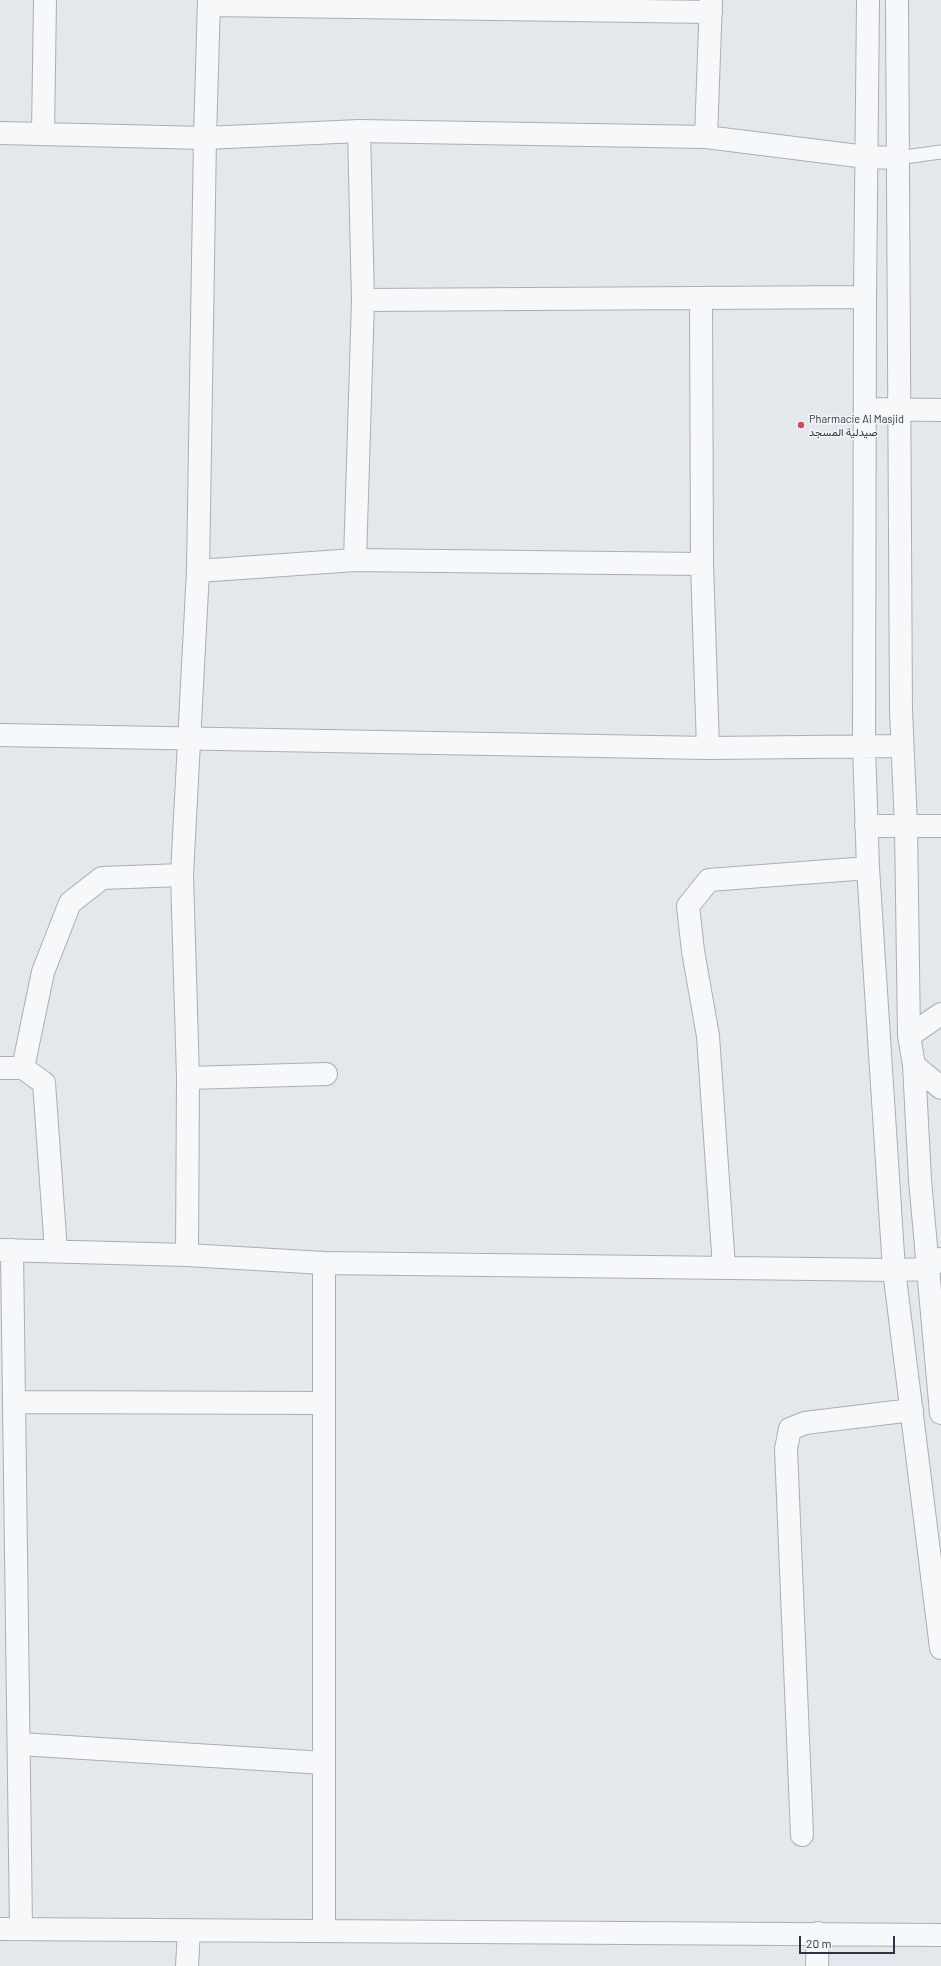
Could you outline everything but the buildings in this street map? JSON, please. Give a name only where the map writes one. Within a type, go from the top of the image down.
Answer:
[{"type":"street","points":[[43,134],[45,0]]},
{"type":"street","points":[[868,0],[865,298],[864,747],[866,826],[894,1270],[941,1648]]},
{"type":"street","points":[[897,0],[902,746],[906,826],[910,1036],[914,1065],[920,1180],[934,1263],[941,1413]]},
{"type":"street","points":[[187,1255],[188,1078],[182,875],[198,570],[204,138],[209,2],[711,6],[706,137]]},
{"type":"street","points":[[0,133],[204,138],[359,130],[706,137],[866,157],[898,158]]},
{"type":"street","points":[[356,560],[363,300],[359,130]]},
{"type":"street","points":[[363,300],[865,298]]},
{"type":"street","points":[[701,299],[702,564],[708,748]]},
{"type":"street","points":[[865,409],[941,410]]},
{"type":"street","points":[[198,570],[356,560],[702,564]]},
{"type":"street","points":[[0,735],[708,748],[902,746]]},
{"type":"street","points":[[866,826],[941,826]]},
{"type":"street","points":[[724,1268],[708,1036],[693,951],[688,906],[709,880],[868,868]]},
{"type":"street","points":[[24,1068],[43,972],[70,903],[102,878],[182,875]]},
{"type":"street","points":[[910,1036],[941,1014]]},
{"type":"street","points":[[914,1065],[941,1088]]},
{"type":"street","points":[[0,1068],[24,1068],[44,1083],[56,1251]]},
{"type":"street","points":[[188,1078],[326,1074]]},
{"type":"street","points":[[934,1263],[894,1270],[324,1263],[187,1255],[6,1250],[15,1402],[20,1744],[10,1929],[818,1933],[941,1935]]},
{"type":"street","points":[[324,1263],[324,1931]]},
{"type":"street","points":[[15,1402],[324,1402]]},
{"type":"street","points":[[802,1835],[786,1449],[790,1429],[804,1423],[912,1410]]},
{"type":"street","points":[[20,1744],[324,1763]]},
{"type":"street","points":[[187,1966],[189,1930]]},
{"type":"street","points":[[817,1966],[818,1933]]},
{"type":"lane","points":[[898,158],[941,152]]},
{"type":"place","name":"Pharmacie Al Masjid صيدلية المسجد","points":[[801,425]]}]
